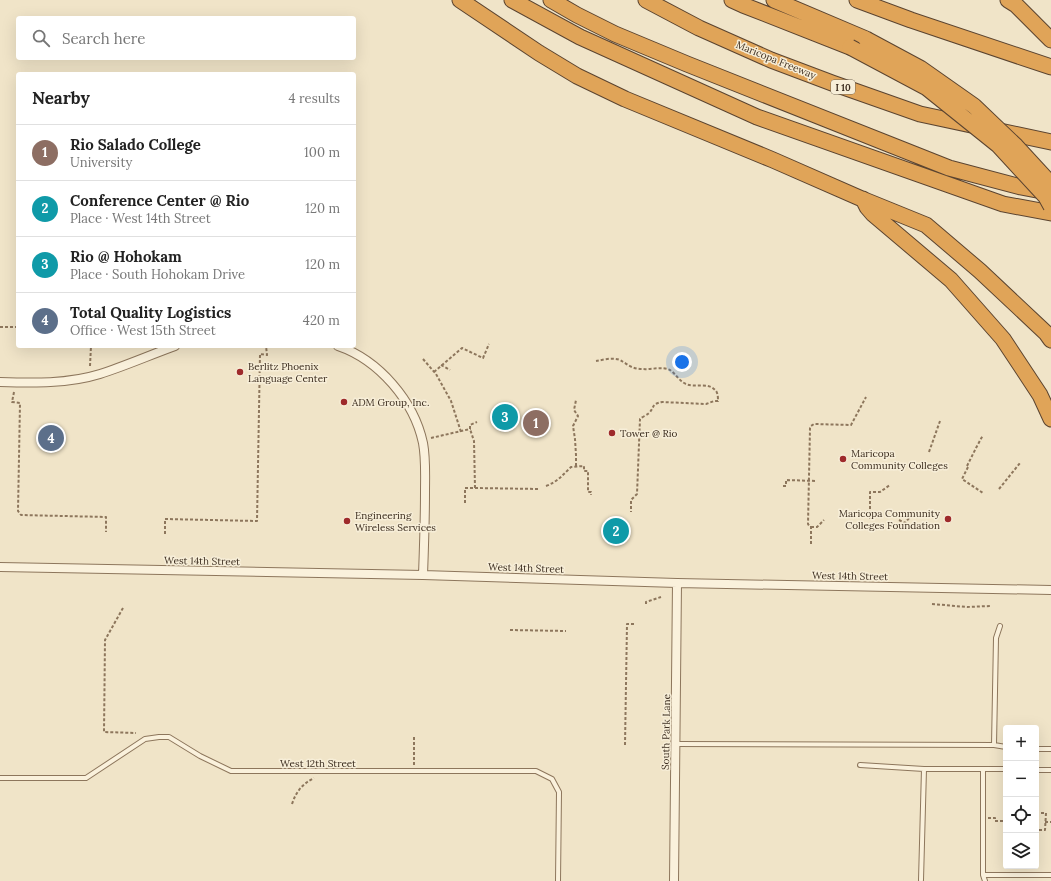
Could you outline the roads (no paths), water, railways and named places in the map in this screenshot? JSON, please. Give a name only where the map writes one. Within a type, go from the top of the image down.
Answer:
[{"type":"highway","points":[[460,0],[539,53],[577,76],[625,99],[926,225],[980,271],[1051,340]]},
{"type":"highway","points":[[512,0],[580,37],[757,117],[1003,204],[1051,214]]},
{"type":"highway","points":[[551,0],[609,31],[652,50],[950,168],[1021,187],[1051,193]]},
{"type":"highway","name":"Maricopa Freeway","points":[[646,0],[699,28],[772,60],[920,114],[1051,142]]},
{"type":"highway","points":[[732,0],[743,6],[850,47],[926,88],[998,145],[1046,197],[1051,206]]},
{"type":"highway","points":[[774,0],[866,39],[920,68],[974,106],[1016,146],[1051,184]]},
{"type":"highway","points":[[857,0],[1051,67]]},
{"type":"highway","points":[[1012,2],[1051,40]]},
{"type":"highway","points":[[862,199],[867,208],[873,214],[951,280],[1003,339],[1040,395],[1051,419]]},
{"type":"street","points":[[0,382],[52,382],[81,378],[99,374],[170,348]]},
{"type":"street","points":[[343,348],[372,364],[381,371],[408,405],[417,423],[423,444],[425,464],[423,575]]},
{"type":"street","name":"West 14th Street","points":[[0,567],[423,575],[677,583],[1051,590]]},
{"type":"street","name":"South Park Lane","points":[[674,881],[677,583]]},
{"type":"lane","points":[[994,745],[996,638],[1000,626]]},
{"type":"lane","name":"West 12th Street","points":[[0,778],[86,778],[145,739],[159,737],[169,737],[200,756],[231,771],[536,771],[552,780],[559,792],[558,881]]},
{"type":"lane","points":[[676,744],[994,745],[1003,746]]},
{"type":"lane","points":[[1039,749],[1051,749]]},
{"type":"lane","points":[[860,766],[924,769],[1003,769]]},
{"type":"lane","points":[[921,880],[924,769]]},
{"type":"lane","points":[[983,769],[983,875],[985,881]]},
{"type":"lane","points":[[1039,770],[1051,770]]},
{"type":"lane","points":[[983,875],[1051,875]]},
{"type":"place","name":"Berlitz Phoenix Language Center","points":[[240,372]]},
{"type":"place","name":"ADM Group, Inc.","points":[[344,402]]},
{"type":"place","name":"Rio @ Hohokam","points":[[505,417]]},
{"type":"place","name":"Rio Salado College","points":[[536,423]]},
{"type":"place","name":"Tower @ Rio","points":[[612,433]]},
{"type":"place","name":"Total Quality Logistics","points":[[51,438]]},
{"type":"place","name":"Maricopa Community Colleges","points":[[843,459]]},
{"type":"place","name":"Maricopa Community Colleges Foundation","points":[[948,519]]},
{"type":"place","name":"Engineering Wireless Services","points":[[347,521]]},
{"type":"place","name":"Conference Center @ Rio","points":[[616,531]]}]
